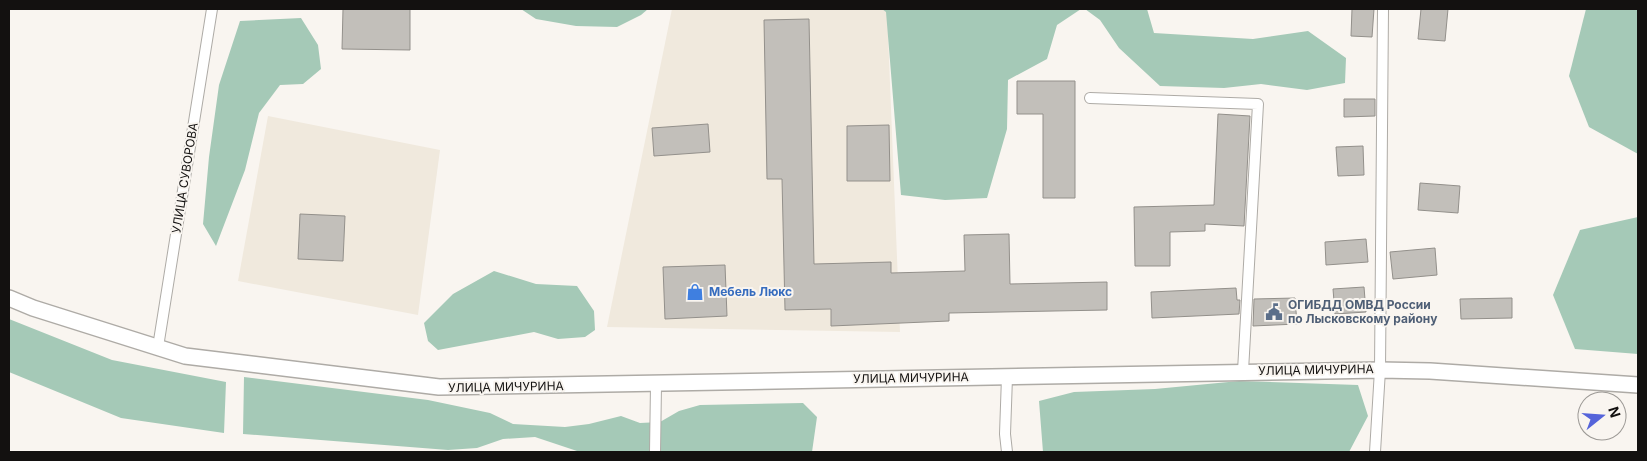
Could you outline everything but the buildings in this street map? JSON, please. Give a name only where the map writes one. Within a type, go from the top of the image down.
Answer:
[{"type":"main road","name":"УЛИЦА МИЧУРИНА","points":[[9,298],[32,308],[185,356],[439,387],[656,385],[771,380],[1380,370],[1430,371],[1638,385]]},
{"type":"street","name":"УЛИЦА СУВОРОВА","points":[[158,347],[212,9]]},
{"type":"street","points":[[1375,452],[1380,370],[1383,9]]},
{"type":"street","points":[[1090,98],[1258,104],[1243,371]]},
{"type":"street","points":[[1007,377],[1005,434],[1007,452]]},
{"type":"street","points":[[655,452],[656,385]]},
{"type":"shaded area","points":[[672,9],[887,9],[900,332],[607,327]]},
{"type":"shaded area","points":[[268,116],[440,150],[418,315],[238,281]]},
{"type":"green space","points":[[521,9],[648,9],[641,15],[617,27],[576,26],[536,19]]},
{"type":"green space","points":[[882,9],[1081,9],[1057,25],[1047,59],[1008,80],[1007,129],[987,198],[945,200],[901,195],[886,12]]},
{"type":"green space","points":[[1085,9],[1147,9],[1154,33],[1253,39],[1308,31],[1346,58],[1345,83],[1307,90],[1261,84],[1224,88],[1160,86],[1119,48],[1100,20]]},
{"type":"green space","points":[[1586,9],[1638,9],[1638,154],[1589,127],[1569,76]]},
{"type":"green space","points":[[301,18],[318,45],[321,69],[303,84],[280,85],[259,113],[245,170],[216,246],[203,224],[209,157],[219,85],[240,21]]},
{"type":"green space","points":[[1638,217],[1638,354],[1575,349],[1553,295],[1580,230]]},
{"type":"green space","points":[[494,271],[536,284],[577,286],[594,311],[595,330],[585,337],[558,339],[534,332],[438,350],[428,341],[424,323],[453,294]]},
{"type":"green space","points":[[9,319],[112,360],[226,382],[224,433],[121,418],[9,372]]},
{"type":"green space","points":[[244,377],[428,400],[490,413],[513,424],[565,427],[589,424],[621,416],[640,423],[660,422],[679,411],[700,405],[803,403],[817,417],[812,452],[580,452],[535,437],[503,439],[477,448],[448,450],[243,434]]},
{"type":"green space","points":[[1239,381],[1358,385],[1368,416],[1349,452],[1043,452],[1039,401],[1074,392],[1155,389]]},
{"type":"place","name":"Мебель Люкс","points":[[695,292]]},
{"type":"place","name":"ОГИБДД ОМВД России по Лысковскому району","points":[[1274,312]]}]
